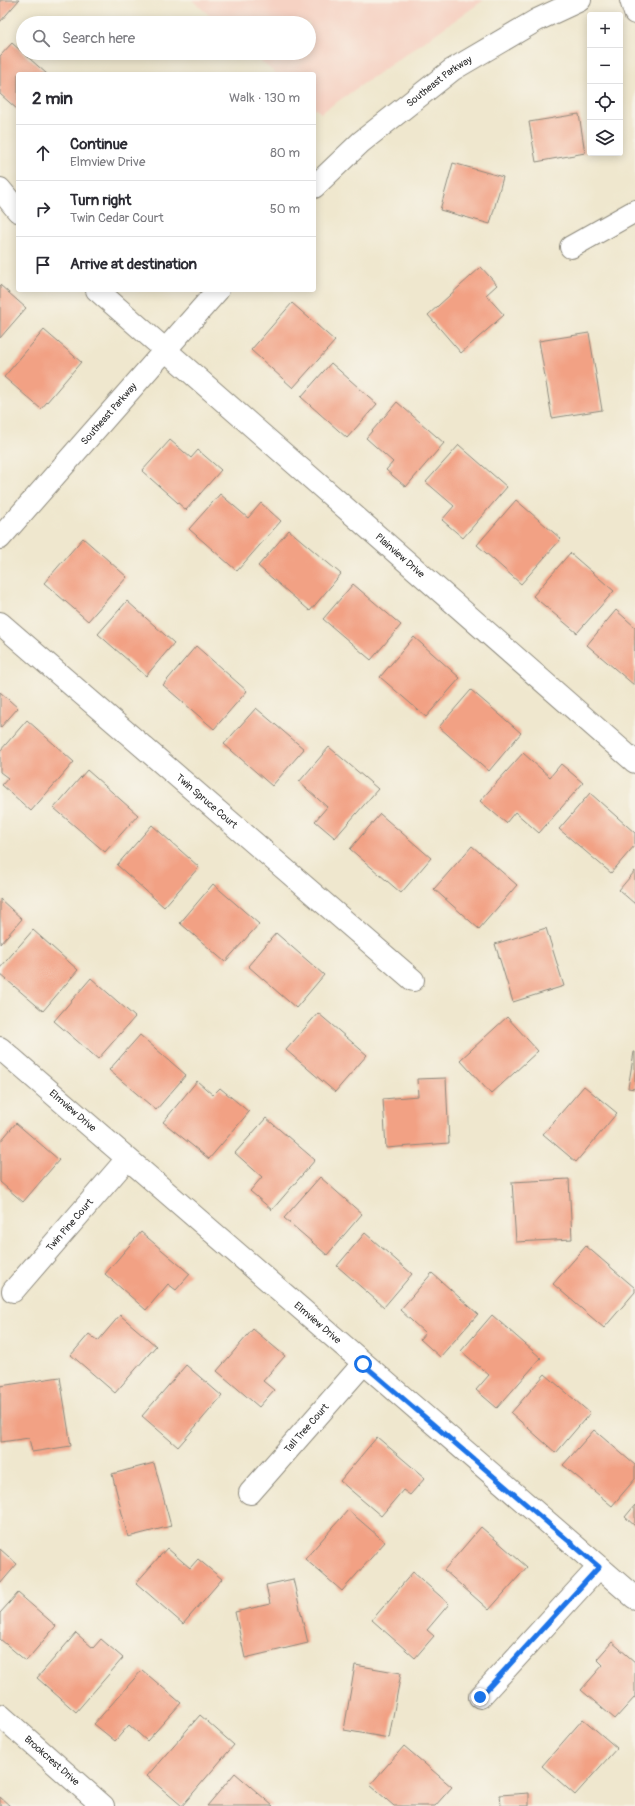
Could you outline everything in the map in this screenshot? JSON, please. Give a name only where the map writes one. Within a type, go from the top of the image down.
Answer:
[{"type":"street","name":"Southeast Parkway","points":[[316,185],[361,142],[452,70],[537,20],[580,0]]},
{"type":"street","points":[[630,0],[635,13]]},
{"type":"street","points":[[0,189],[16,209]]},
{"type":"street","points":[[571,247],[635,211]]},
{"type":"street","name":"Plainview Drive","points":[[99,292],[164,351],[635,762]]},
{"type":"street","name":"Southeast Parkway","points":[[0,538],[216,292]]},
{"type":"street","name":"Twin Spruce Court","points":[[0,623],[413,980]]},
{"type":"street","name":"Elmview Drive","points":[[0,1048],[363,1364],[635,1598]]},
{"type":"street","name":"Twin Pine Court","points":[[13,1291],[127,1159]]},
{"type":"street","name":"Tall Tree Court","points":[[250,1493],[363,1364]]},
{"type":"street","points":[[480,1697],[599,1567]]},
{"type":"street","name":"Brookcrest Drive","points":[[0,1715],[103,1806]]},
{"type":"shaded area","points":[[192,0],[484,0],[321,113],[316,109],[316,72],[274,72],[260,60],[316,60],[316,16],[210,16]]},
{"type":"building","points":[[0,0],[19,0],[0,22]]},
{"type":"building","points":[[12,43],[16,47],[16,60],[31,60],[45,72],[16,72],[16,108],[0,94],[0,56]]},
{"type":"building","points":[[579,114],[585,153],[536,162],[529,122]]},
{"type":"building","points":[[453,163],[503,177],[490,224],[440,210]]},
{"type":"building","points":[[481,267],[497,285],[486,295],[504,315],[461,353],[428,315]]},
{"type":"building","points":[[0,285],[26,308],[0,338]]},
{"type":"building","points":[[292,303],[335,341],[293,388],[251,350]]},
{"type":"building","points":[[44,330],[81,362],[41,409],[4,377]]},
{"type":"building","points":[[589,333],[602,410],[552,418],[539,341]]},
{"type":"building","points":[[331,363],[377,404],[347,438],[301,397]]},
{"type":"building","points":[[397,402],[444,443],[406,487],[386,470],[393,462],[366,438]]},
{"type":"building","points":[[170,440],[191,458],[198,450],[221,470],[186,510],[142,471]]},
{"type":"building","points":[[459,445],[507,487],[463,538],[442,520],[454,506],[426,482]]},
{"type":"building","points":[[220,494],[248,518],[261,503],[281,521],[237,571],[189,529]]},
{"type":"building","points":[[516,500],[561,539],[521,584],[477,545]]},
{"type":"building","points":[[289,530],[341,574],[310,611],[258,566]]},
{"type":"building","points":[[83,538],[127,577],[88,621],[44,583]]},
{"type":"building","points":[[570,553],[614,591],[577,633],[533,596]]},
{"type":"building","points":[[353,584],[401,625],[371,660],[323,619]]},
{"type":"building","points":[[127,601],[174,643],[146,676],[98,634]]},
{"type":"building","points":[[616,610],[635,627],[634,685],[587,645]]},
{"type":"building","points":[[414,637],[460,678],[426,717],[380,677]]},
{"type":"building","points":[[196,646],[247,691],[214,729],[163,685]]},
{"type":"building","points":[[471,690],[521,733],[489,771],[439,727]]},
{"type":"building","points":[[0,692],[18,708],[0,728]]},
{"type":"building","points":[[256,708],[304,749],[272,786],[224,744]]},
{"type":"building","points":[[27,720],[74,762],[31,811],[2,785],[8,778],[0,772],[0,751]]},
{"type":"building","points":[[329,747],[378,789],[335,838],[315,821],[327,807],[299,782]]},
{"type":"building","points":[[523,753],[550,777],[561,764],[583,783],[539,833],[515,812],[506,823],[480,801]]},
{"type":"building","points":[[87,770],[138,815],[105,852],[54,808]]},
{"type":"building","points":[[590,793],[635,833],[635,845],[611,873],[559,829]]},
{"type":"building","points":[[380,814],[431,858],[401,893],[350,849]]},
{"type":"building","points":[[152,825],[199,867],[164,907],[117,865]]},
{"type":"building","points":[[472,846],[517,885],[479,929],[434,889]]},
{"type":"building","points":[[635,871],[635,904],[619,890]]},
{"type":"building","points":[[213,884],[259,924],[225,962],[180,923]]},
{"type":"building","points":[[0,899],[22,919],[0,944]]},
{"type":"building","points":[[546,928],[564,986],[513,1002],[495,944]]},
{"type":"building","points":[[33,930],[78,970],[43,1011],[0,974],[0,968]]},
{"type":"building","points":[[276,933],[324,975],[296,1008],[248,966]]},
{"type":"building","points":[[91,978],[135,1017],[98,1059],[54,1021]]},
{"type":"building","points":[[318,1013],[367,1055],[335,1092],[286,1050]]},
{"type":"building","points":[[507,1017],[538,1051],[491,1094],[460,1060]]},
{"type":"building","points":[[140,1035],[186,1075],[156,1110],[109,1070]]},
{"type":"building","points":[[635,1052],[635,1089],[628,1088]]},
{"type":"building","points":[[446,1078],[449,1143],[386,1148],[383,1099],[418,1096],[417,1079]]},
{"type":"building","points":[[197,1081],[213,1095],[220,1088],[249,1112],[209,1159],[163,1122]]},
{"type":"building","points":[[584,1086],[617,1113],[576,1162],[543,1134]]},
{"type":"building","points":[[266,1118],[315,1160],[272,1210],[250,1191],[262,1177],[235,1153]]},
{"type":"building","points":[[16,1123],[59,1160],[23,1202],[0,1182],[0,1142]]},
{"type":"building","points":[[320,1177],[362,1214],[327,1255],[284,1218]]},
{"type":"building","points":[[569,1179],[572,1239],[516,1242],[512,1182]]},
{"type":"building","points":[[141,1232],[190,1274],[176,1290],[168,1284],[146,1310],[105,1274]]},
{"type":"building","points":[[365,1233],[412,1274],[384,1307],[337,1266]]},
{"type":"building","points":[[586,1246],[635,1288],[635,1292],[604,1328],[553,1284]]},
{"type":"building","points":[[432,1273],[478,1314],[440,1357],[420,1339],[425,1333],[400,1310]]},
{"type":"building","points":[[120,1315],[156,1346],[115,1393],[71,1355],[89,1334],[98,1341]]},
{"type":"building","points":[[492,1315],[541,1358],[497,1408],[476,1390],[489,1375],[461,1351]]},
{"type":"building","points":[[253,1329],[285,1356],[263,1381],[274,1390],[259,1407],[217,1371]]},
{"type":"building","points":[[186,1365],[222,1396],[178,1447],[142,1416]]},
{"type":"building","points":[[545,1374],[590,1413],[556,1453],[511,1413]]},
{"type":"building","points":[[60,1377],[71,1446],[32,1452],[29,1438],[1,1442],[0,1386]]},
{"type":"building","points":[[594,1430],[635,1465],[635,1479],[612,1506],[563,1465]]},
{"type":"building","points":[[377,1437],[425,1478],[410,1495],[403,1490],[381,1516],[340,1481]]},
{"type":"building","points":[[154,1463],[171,1526],[128,1537],[112,1474]]},
{"type":"building","points":[[635,1505],[635,1526],[625,1517]]},
{"type":"building","points":[[348,1510],[385,1542],[342,1591],[305,1559]]},
{"type":"building","points":[[481,1527],[527,1567],[489,1610],[444,1570]]},
{"type":"building","points":[[167,1548],[190,1568],[198,1559],[222,1579],[183,1624],[136,1583]]},
{"type":"building","points":[[0,1549],[17,1564],[0,1584]]},
{"type":"building","points":[[413,1572],[449,1604],[427,1630],[434,1636],[415,1658],[372,1620]]},
{"type":"building","points":[[293,1579],[308,1643],[245,1658],[235,1612],[270,1604],[266,1585]]},
{"type":"building","points":[[18,1593],[56,1626],[26,1661],[0,1639],[0,1613]]},
{"type":"building","points":[[76,1633],[93,1648],[101,1639],[123,1658],[76,1712],[37,1678]]},
{"type":"building","points":[[612,1642],[635,1662],[635,1697],[615,1719],[581,1690],[603,1665],[597,1659]]},
{"type":"building","points":[[355,1665],[401,1673],[389,1738],[344,1730]]},
{"type":"building","points":[[142,1670],[181,1703],[147,1741],[129,1725],[115,1741],[94,1724]]},
{"type":"building","points":[[200,1715],[234,1745],[182,1806],[147,1776]]},
{"type":"building","points":[[583,1719],[617,1748],[575,1795],[542,1766]]},
{"type":"building","points":[[404,1746],[452,1787],[435,1806],[394,1806],[370,1785]]},
{"type":"building","points":[[235,1773],[273,1806],[207,1806]]},
{"type":"building","points":[[529,1793],[529,1806],[501,1806],[500,1795]]},
{"type":"building","points":[[0,1797],[10,1806],[0,1806]]},
{"type":"route","points":[[363,1364],[599,1567],[480,1697]]}]
